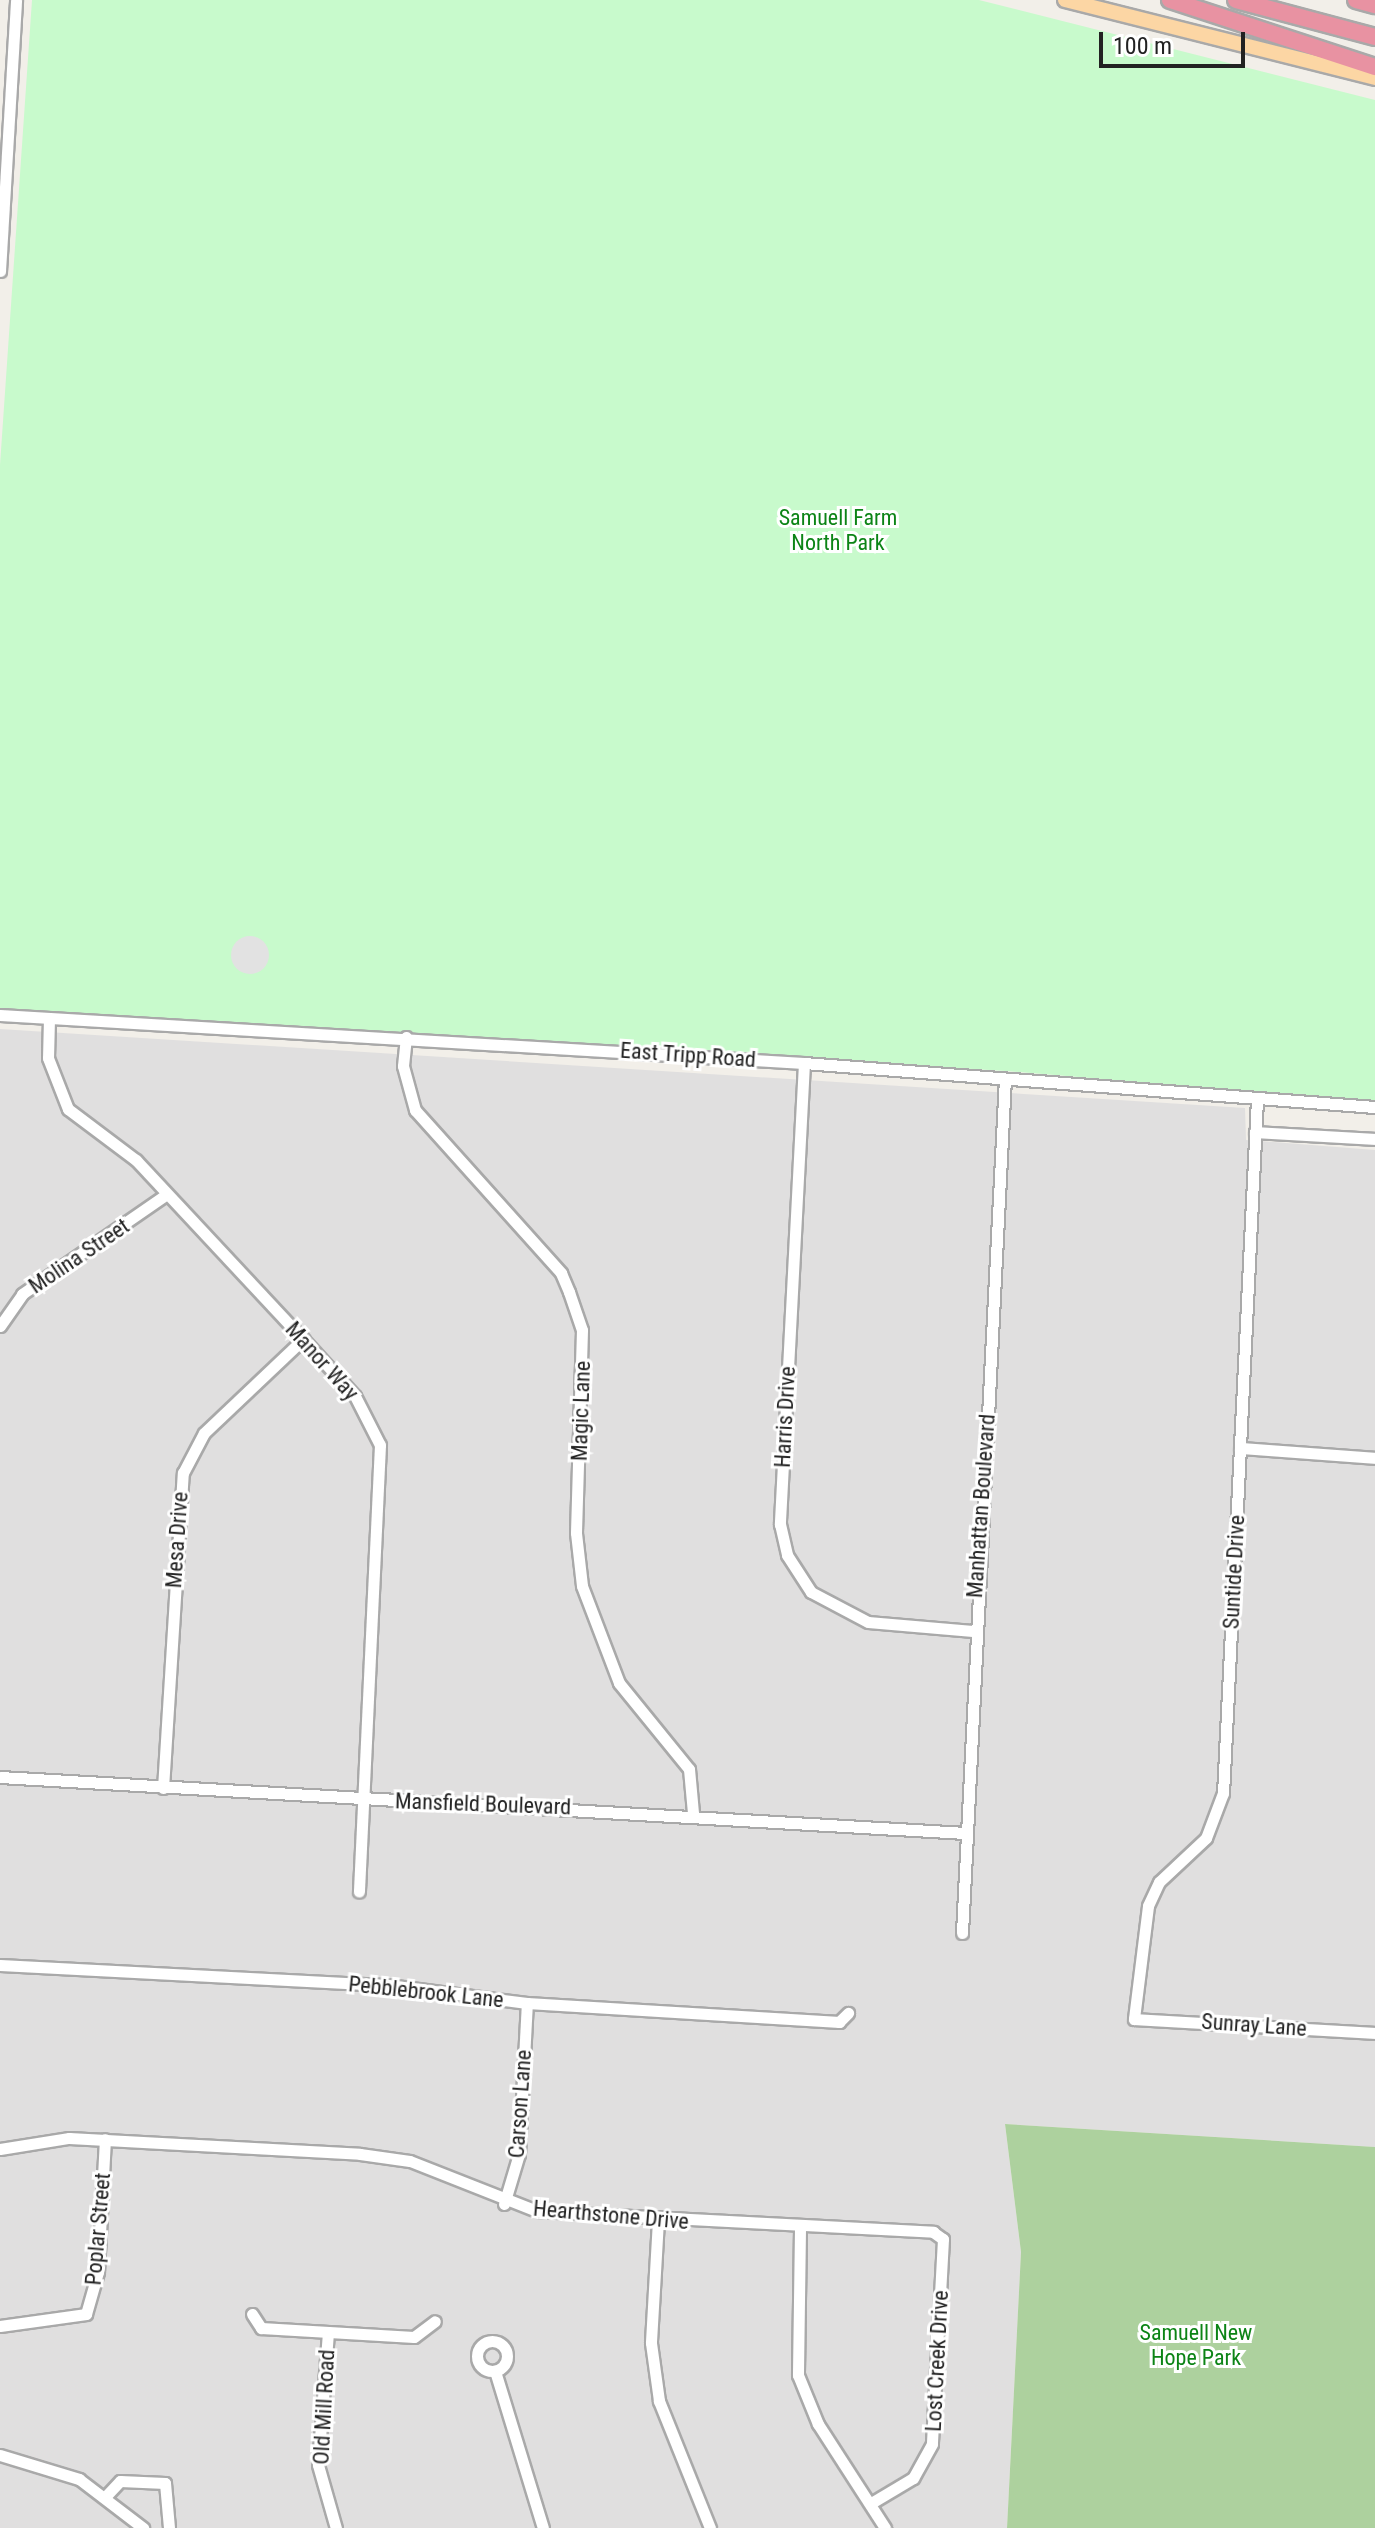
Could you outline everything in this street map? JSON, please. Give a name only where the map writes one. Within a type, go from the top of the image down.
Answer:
[{"type":"highway","points":[[1170,0],[1375,67]]},
{"type":"highway","points":[[1236,0],[1375,37]]},
{"type":"highway","points":[[1356,0],[1375,5]]},
{"type":"main road","points":[[1065,0],[1375,78]]},
{"type":"street","points":[[0,271],[16,0]]},
{"type":"street","name":"East Tripp Road","points":[[0,1015],[804,1063],[1375,1107]]},
{"type":"street","name":"Manor Way","points":[[49,1018],[48,1058],[68,1109],[167,1194],[303,1339],[355,1396],[380,1445],[368,1799],[359,1892]]},
{"type":"street","name":"Magic Lane","points":[[406,1037],[403,1066],[415,1110],[561,1273],[569,1292],[582,1330],[576,1533],[582,1586],[619,1683],[689,1769],[693,1813]]},
{"type":"street","name":"Harris Drive","points":[[804,1063],[780,1524],[787,1555],[811,1592],[868,1622],[973,1631]]},
{"type":"street","name":"Manhattan Boulevard","points":[[962,1933],[973,1631],[1005,1079]]},
{"type":"street","name":"Suntide Drive","points":[[1134,2019],[1148,1906],[1159,1882],[1206,1838],[1223,1793],[1257,1099]]},
{"type":"street","points":[[1255,1132],[1375,1139]]},
{"type":"street","name":"Molina Street","points":[[0,1326],[22,1294],[167,1194]]},
{"type":"street","name":"Mesa Drive","points":[[163,1788],[183,1473],[204,1433],[303,1339]]},
{"type":"street","points":[[1240,1448],[1375,1458]]},
{"type":"street","name":"Mansfield Boulevard","points":[[0,1777],[368,1799],[693,1813],[966,1833]]},
{"type":"street","name":"Pebblebrook Lane","points":[[0,1965],[388,1985],[527,2003],[839,2022],[848,2013]]},
{"type":"street","name":"Carson Lane","points":[[504,2204],[519,2154],[527,2003]]},
{"type":"street","name":"Sunray Lane","points":[[1134,2019],[1375,2033]]},
{"type":"street","name":"Hearthstone Drive","points":[[0,2149],[105,2139],[388,2157],[504,2204],[658,2220],[800,2229],[933,2232],[943,2239]]},
{"type":"street","name":"Poplar Street","points":[[0,2326],[83,2317],[98,2272],[105,2139]]},
{"type":"street","points":[[658,2220],[651,2343],[659,2401],[710,2528]]},
{"type":"street","points":[[800,2229],[798,2375],[818,2424],[885,2528]]},
{"type":"street","name":"Lost Creek Drive","points":[[871,2503],[913,2478],[932,2444],[943,2239]]},
{"type":"street","points":[[252,2314],[261,2328],[414,2337],[435,2321]]},
{"type":"street","name":"Old Mill Road","points":[[328,2332],[318,2465],[336,2528]]},
{"type":"street","points":[[495,2371],[543,2528]]},
{"type":"street","points":[[0,2455],[31,2459],[105,2497],[143,2528]]},
{"type":"street","points":[[105,2497],[120,2481],[165,2483],[169,2528]]},
{"type":"shaded area","points":[[250,936],[263,942],[269,955],[263,968],[250,974],[237,968],[231,955],[237,942]]},
{"type":"shaded area","points":[[0,1029],[1245,1108],[1246,1140],[1375,1150],[1375,2147],[1005,2124],[1021,2252],[1007,2528],[0,2528]]},
{"type":"green space","name":"Samuell Farm North Park","points":[[32,0],[979,0],[1375,100],[1375,1102],[1006,1071],[0,1010],[0,465]]},
{"type":"green space","name":"Samuell New Hope Park","points":[[1005,2124],[1375,2147],[1375,2528],[1007,2528],[1021,2252]]}]
